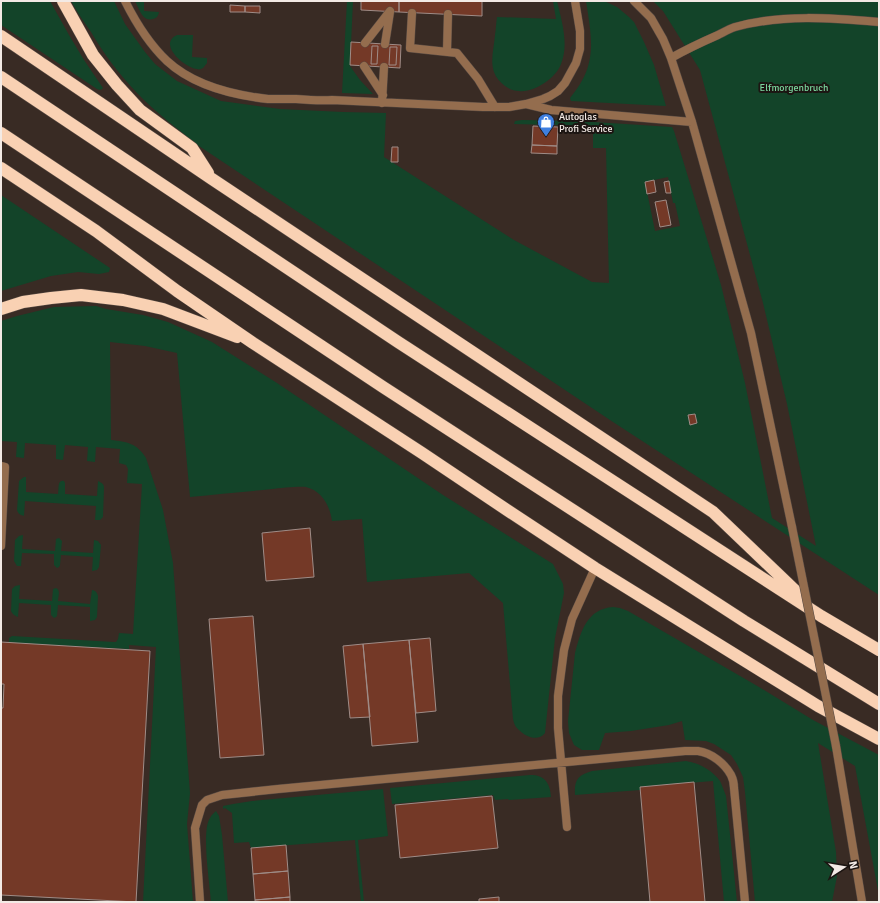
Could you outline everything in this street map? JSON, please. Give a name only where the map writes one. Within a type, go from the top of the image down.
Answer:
[{"type":"highway","points":[[63,1],[93,56],[117,85],[140,110],[192,148],[212,179]]},
{"type":"highway","points":[[1,36],[212,179],[713,512],[821,616]]},
{"type":"highway","points":[[1,77],[398,342],[821,616],[879,650]]},
{"type":"highway","points":[[1,133],[382,387],[744,621],[879,704]]},
{"type":"highway","points":[[1,168],[96,232],[177,291],[253,343],[595,568],[818,706],[879,739]]},
{"type":"highway","points":[[1,309],[23,302],[80,295],[124,300],[163,309],[253,343]]},
{"type":"lane","points":[[126,1],[136,22],[155,48],[168,62],[183,73],[201,83],[219,90],[270,99],[312,101],[382,99],[475,107],[509,107],[526,104],[550,96],[565,83],[576,63],[580,49],[580,31],[575,1]]},
{"type":"lane","points":[[634,1],[651,18],[663,39],[671,58],[692,122],[751,333],[836,746],[862,902]]},
{"type":"lane","points":[[365,43],[390,12],[385,44]]},
{"type":"lane","points":[[412,13],[410,48],[457,52],[478,79],[495,106]]},
{"type":"lane","points":[[447,51],[448,14]]},
{"type":"lane","points":[[671,58],[695,44],[734,28],[762,21],[805,18],[879,22]]},
{"type":"lane","points":[[364,66],[382,99]]},
{"type":"lane","points":[[382,99],[384,67]]},
{"type":"lane","points":[[526,104],[551,110],[692,122]]},
{"type":"lane","points":[[1,466],[5,467],[1,546]]},
{"type":"lane","points":[[567,827],[558,728],[558,696],[564,650],[572,619],[595,568]]},
{"type":"lane","points":[[200,902],[196,828],[202,805],[207,800],[236,794],[278,789],[686,751],[699,751],[710,755],[719,761],[732,776],[745,902]]},
{"type":"green space","points":[[1,1],[50,1],[84,60],[103,88],[100,90],[97,89],[1,25]]},
{"type":"green space","name":"Elfmorgenbruch","points":[[71,1],[114,1],[125,24],[155,64],[177,81],[221,101],[280,109],[386,113],[384,157],[514,240],[592,282],[609,283],[606,148],[593,148],[593,126],[514,124],[515,121],[578,121],[672,127],[721,285],[745,383],[772,518],[816,546],[787,404],[763,303],[700,70],[663,11],[653,1],[879,1],[879,595],[613,422],[199,146],[159,114],[130,86],[107,56]],"holes":[[[668,177],[673,203],[675,203],[680,226],[655,231],[645,182]]]},
{"type":"green space","points":[[135,1],[144,1],[144,11],[159,12],[157,17],[153,19],[146,18],[141,14]]},
{"type":"green space","points":[[347,1],[353,1],[350,66],[373,94],[342,93]]},
{"type":"green space","points":[[553,1],[557,1],[564,33],[565,41],[561,64],[544,84],[538,87],[525,91],[510,89],[498,80],[492,63],[497,17],[556,19]]},
{"type":"green space","points":[[586,1],[604,1],[617,7],[634,22],[654,65],[666,106],[571,101],[570,98],[579,86],[585,74],[591,52],[590,28]]},
{"type":"green space","points":[[177,35],[193,35],[192,57],[207,58],[207,63],[203,68],[192,68],[186,65],[175,55],[170,44],[172,39]]},
{"type":"green space","points":[[1,195],[110,268],[109,272],[99,274],[78,272],[51,276],[1,291]]},
{"type":"green space","points":[[96,306],[143,315],[168,322],[212,342],[277,383],[443,495],[553,564],[563,584],[564,593],[555,638],[545,733],[542,736],[532,738],[522,733],[518,729],[513,719],[503,603],[469,573],[367,582],[362,519],[332,521],[324,500],[312,489],[299,487],[190,497],[177,353],[145,346],[110,342],[111,440],[135,446],[146,458],[163,510],[173,563],[190,793],[187,824],[193,902],[143,902],[156,647],[129,645],[129,649],[9,643],[9,638],[12,636],[116,642],[119,633],[133,634],[142,484],[127,483],[128,469],[126,465],[119,463],[120,449],[96,447],[95,462],[87,461],[88,447],[65,445],[63,460],[56,459],[56,445],[25,443],[24,458],[16,457],[17,442],[1,441],[1,321],[54,307]]},
{"type":"green space","points":[[26,477],[26,492],[58,494],[59,483],[60,481],[64,481],[65,494],[97,496],[98,481],[104,487],[103,517],[100,520],[95,520],[96,506],[25,501],[24,516],[21,515],[17,510],[19,481]]},
{"type":"green space","points":[[23,535],[22,549],[55,551],[56,539],[59,538],[62,541],[61,551],[93,553],[94,540],[98,541],[101,545],[99,567],[97,570],[92,571],[93,557],[61,555],[60,565],[57,568],[54,565],[54,554],[22,553],[21,566],[17,566],[14,561],[15,540],[19,536]]},
{"type":"green space","points":[[20,585],[19,599],[52,601],[53,589],[56,588],[59,592],[58,601],[90,604],[92,590],[94,590],[98,596],[97,617],[95,620],[90,621],[90,607],[58,605],[57,616],[54,618],[51,615],[51,605],[19,603],[17,617],[11,611],[12,589],[15,586]]},
{"type":"green space","points":[[613,607],[628,611],[813,720],[879,755],[879,896],[855,766],[818,743],[836,852],[837,876],[832,902],[755,902],[743,777],[731,755],[714,744],[706,741],[685,740],[682,721],[669,725],[631,731],[605,733],[599,750],[582,750],[574,745],[569,733],[568,721],[577,645],[586,622],[597,612]]},
{"type":"green space","points":[[686,761],[696,763],[709,770],[720,781],[726,796],[737,902],[724,902],[713,781],[640,787],[640,790],[575,795],[575,785],[580,776],[592,771]]},
{"type":"green space","points":[[530,775],[539,776],[546,781],[551,797],[495,800],[493,795],[392,804],[390,788]]},
{"type":"green space","points":[[383,789],[388,836],[358,840],[364,902],[361,902],[355,840],[251,848],[249,842],[234,843],[232,813],[225,808],[223,809],[223,806],[252,801]]},
{"type":"green space","points":[[216,811],[219,816],[222,835],[228,902],[211,902],[206,834],[207,825],[210,818]]},
{"type":"building","points":[[361,1],[399,1],[399,12],[361,10]]},
{"type":"building","points":[[399,1],[482,1],[482,16],[399,12]]},
{"type":"building","points":[[230,5],[245,6],[245,12],[230,12]]},
{"type":"building","points":[[245,6],[260,6],[260,13],[245,12]]},
{"type":"building","points":[[351,42],[401,45],[400,68],[350,65]]},
{"type":"building","points":[[372,46],[378,46],[377,64],[371,64]]},
{"type":"building","points":[[390,47],[397,47],[396,65],[389,65]]},
{"type":"building","points":[[533,126],[558,127],[557,146],[532,145]]},
{"type":"building","points":[[532,145],[557,146],[557,154],[531,153]]},
{"type":"building","points":[[392,147],[398,147],[398,162],[391,162]]},
{"type":"building","points":[[654,180],[656,192],[647,194],[645,182]]},
{"type":"building","points":[[669,181],[671,193],[666,193],[664,182]]},
{"type":"building","points":[[666,200],[671,225],[660,227],[655,202]]},
{"type":"building","points":[[695,414],[697,423],[690,425],[688,415]]},
{"type":"building","points":[[310,528],[314,577],[266,581],[262,533]]},
{"type":"building","points":[[253,616],[264,755],[220,758],[209,619]]},
{"type":"building","points":[[430,638],[436,711],[416,713],[409,640]]},
{"type":"building","points":[[409,640],[418,742],[372,746],[363,644]]},
{"type":"building","points":[[1,642],[150,651],[136,902],[1,895],[1,708],[3,708],[4,684],[1,684]]},
{"type":"building","points":[[363,644],[370,717],[350,718],[343,646]]},
{"type":"building","points":[[694,782],[705,902],[650,902],[640,787]]},
{"type":"building","points":[[492,796],[498,848],[400,858],[395,805]]},
{"type":"building","points":[[286,845],[288,871],[253,874],[251,848]]},
{"type":"building","points":[[288,871],[290,897],[255,900],[253,874]]},
{"type":"building","points":[[290,897],[290,902],[255,902],[255,900]]},
{"type":"building","points":[[499,897],[499,902],[479,902],[479,899]]},
{"type":"place","name":"Autoglas Profi Service","points":[[546,137]]}]
